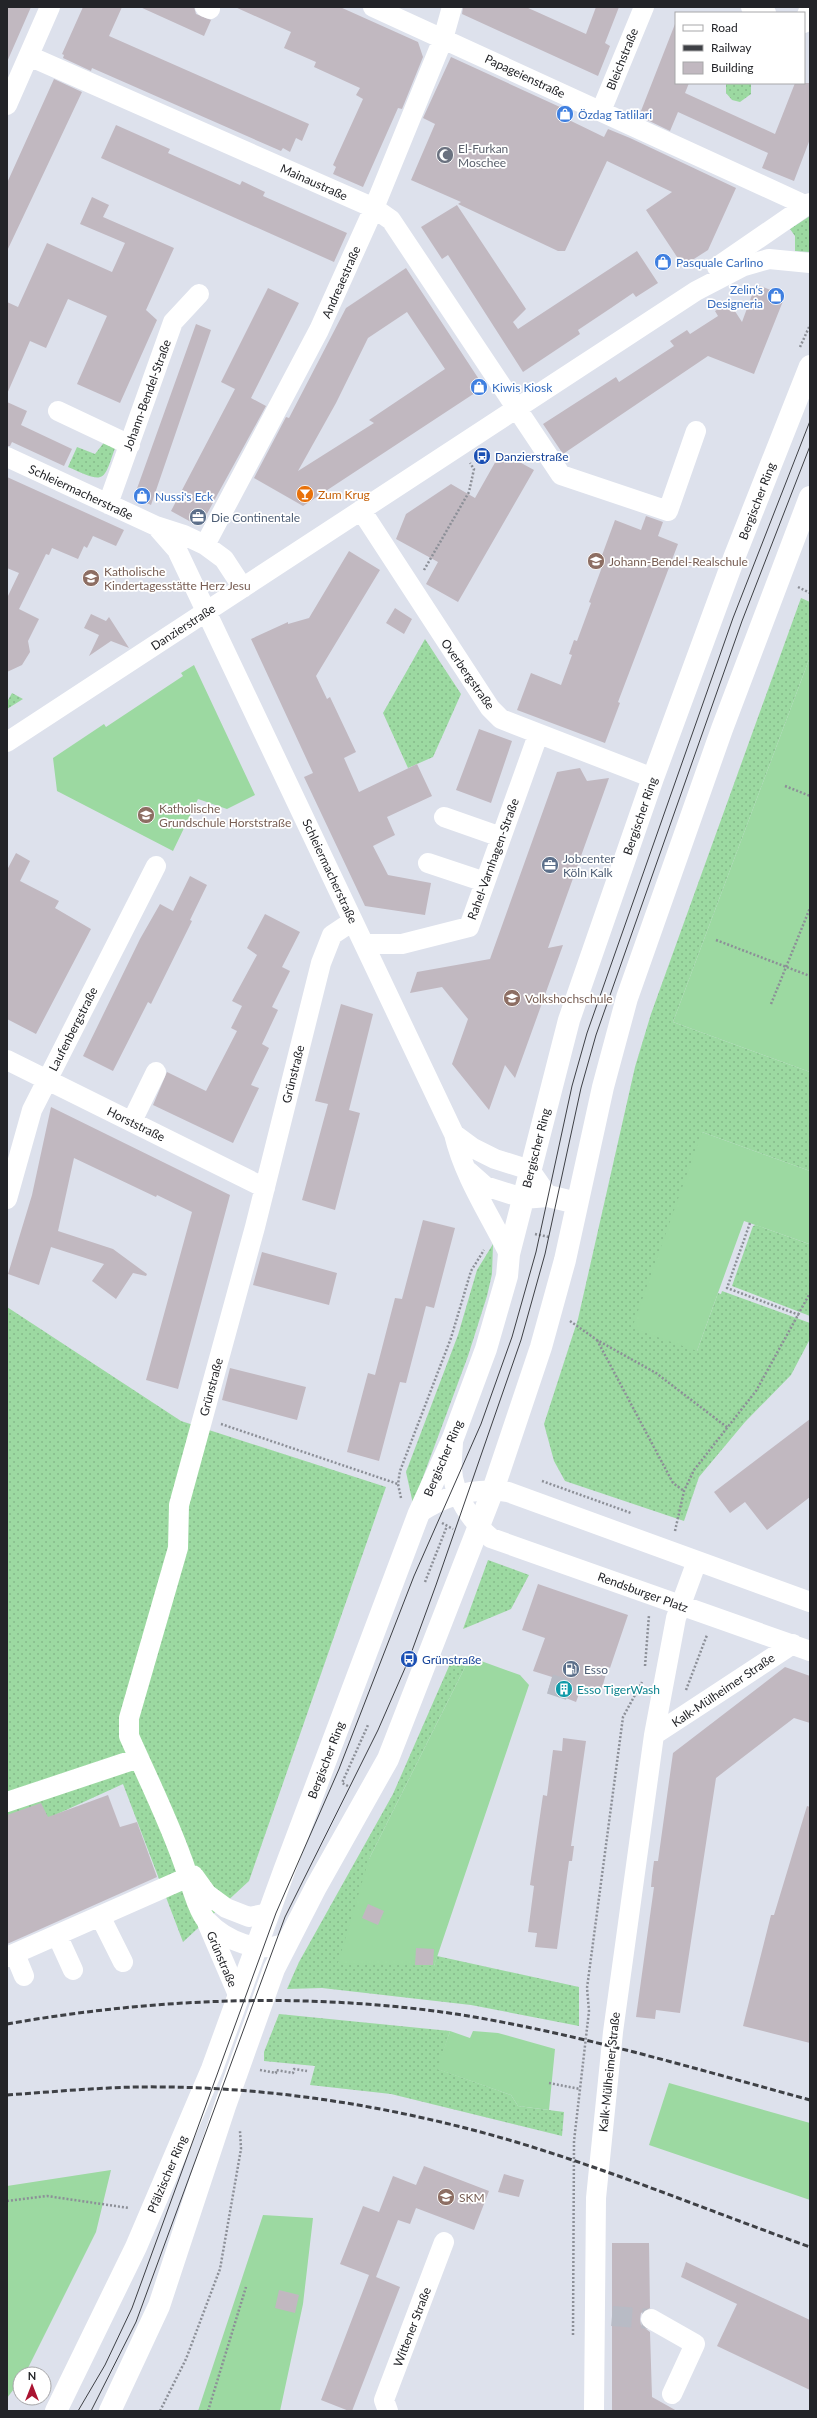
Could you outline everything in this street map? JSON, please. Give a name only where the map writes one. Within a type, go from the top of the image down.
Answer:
[{"type":"main road","name":"Bergischer Ring","points":[[263,1930],[419,1513],[453,1438],[486,1349],[507,1276],[509,1254],[569,1020],[654,778],[734,558],[810,366]]},
{"type":"main road","points":[[110,2411],[159,2306],[217,2128],[284,1944],[388,1759],[493,1490],[541,1347],[565,1260],[603,1087],[627,998],[722,729],[810,497]]},
{"type":"main road","points":[[523,1198],[548,1196],[577,1203]]},
{"type":"main road","name":"Pfälzischer Ring","points":[[56,2411],[136,2247],[212,2069],[263,1930]]},
{"type":"street","points":[[7,105],[50,7]]},
{"type":"street","name":"Papageienstraße","points":[[373,7],[809,204]]},
{"type":"street","name":"Andreaestraße","points":[[205,546],[319,330],[374,208],[443,39],[452,7]]},
{"type":"street","name":"Bleichstraße","points":[[601,111],[644,7]]},
{"type":"street","points":[[751,7],[764,12]]},
{"type":"street","points":[[805,20],[810,7]]},
{"type":"street","name":"Mainaustraße","points":[[28,56],[374,208],[391,220],[515,409],[561,475],[668,511],[696,431]]},
{"type":"street","name":"Danzierstraße","points":[[696,291],[711,271],[809,204]]},
{"type":"street","name":"Danzierstraße","points":[[7,742],[696,291],[744,266],[769,259],[801,262]]},
{"type":"street","points":[[801,262],[810,272]]},
{"type":"street","name":"Johann-Bendel-Straße","points":[[108,504],[173,322],[199,294]]},
{"type":"street","points":[[58,412],[130,444]]},
{"type":"street","name":"Schleiermacherstraße","points":[[7,457],[156,526],[184,535],[205,546],[224,559],[243,588]]},
{"type":"street","name":"Overbergstraße","points":[[361,510],[412,592],[490,708],[501,719],[538,735],[654,778]]},
{"type":"street","name":"Schleiermacherstraße","points":[[156,526],[177,550],[207,611],[454,1134],[458,1153],[509,1254]]},
{"type":"street","name":"Rahel-Varnhagen-Straße","points":[[364,944],[402,944],[469,927],[538,735]]},
{"type":"street","points":[[444,817],[501,837]]},
{"type":"street","points":[[428,863],[485,882]]},
{"type":"street","name":"Laufenbergstraße","points":[[7,1199],[32,1110],[156,866]]},
{"type":"street","name":"Grünstraße","points":[[239,1997],[206,1920],[188,1871],[129,1736],[129,1718],[178,1548],[180,1505],[264,1188],[321,963],[332,934],[353,921]]},
{"type":"street","name":"Horststraße","points":[[7,1060],[264,1188]]},
{"type":"street","points":[[132,1121],[156,1072]]},
{"type":"street","name":"Schleiermacherstraße","points":[[454,1134],[473,1148],[530,1170]]},
{"type":"street","name":"Schleiermacherstraße","points":[[466,1168],[486,1186],[523,1198]]},
{"type":"street","points":[[530,1170],[548,1196]]},
{"type":"street","points":[[453,1438],[452,1470],[459,1494],[476,1534]]},
{"type":"street","points":[[419,1513],[441,1499],[459,1494],[493,1490],[508,1492],[810,1602]]},
{"type":"street","name":"Rendsburger Platz","points":[[476,1534],[802,1648]]},
{"type":"street","name":"Kalk-Mülheimer Straße","points":[[594,2411],[604,2316],[596,2198],[613,2032],[654,1736],[676,1618],[696,1560]]},
{"type":"street","name":"Kalk-Mülheimer Straße","points":[[654,1736],[802,1648]]},
{"type":"street","points":[[7,1802],[139,1758]]},
{"type":"street","points":[[24,1976],[11,1955],[100,1916],[188,1871]]},
{"type":"street","name":"Grünstraße","points":[[188,1871],[207,1894],[226,1908],[249,1917],[263,1930],[273,1948],[284,1944]]},
{"type":"street","points":[[100,1916],[123,1962]]},
{"type":"street","name":"Grünstraße","points":[[206,1920],[227,1935],[263,1930]]},
{"type":"street","points":[[57,1935],[73,1970]]},
{"type":"street","name":"Wittener Straße","points":[[388,2411],[384,2400],[444,2242]]},
{"type":"street","points":[[651,2319],[695,2344],[672,2394]]},
{"type":"path","points":[[412,592],[469,492],[474,469],[459,446]]},
{"type":"path","points":[[793,594],[799,579]]},
{"type":"path","points":[[796,586],[810,593]]},
{"type":"path","points":[[785,786],[810,796]]},
{"type":"path","points":[[771,1004],[810,908]]},
{"type":"path","points":[[716,940],[810,976]]},
{"type":"path","points":[[750,1223],[727,1288],[799,1315]]},
{"type":"path","points":[[668,1550],[678,1521],[684,1491],[694,1470],[756,1391],[810,1293]]},
{"type":"path","points":[[567,1328],[571,1314]]},
{"type":"path","points":[[570,1321],[597,1340],[656,1373],[728,1428]]},
{"type":"path","points":[[597,1340],[673,1483],[684,1491]]},
{"type":"path","points":[[202,1418],[398,1484]]},
{"type":"path","points":[[419,1513],[447,1526],[476,1534]]},
{"type":"path","points":[[425,1582],[447,1526]]},
{"type":"path","points":[[347,1772],[368,1725]]},
{"type":"path","points":[[258,2069],[276,2073],[276,2070],[293,2073],[294,2069],[307,2071]]},
{"type":"path","points":[[549,2083],[580,2089]]},
{"type":"path","points":[[160,2411],[186,2359],[220,2269],[241,2149],[240,2128]]},
{"type":"path","points":[[7,2201],[47,2196],[132,2208]]},
{"type":"path","points":[[208,2411],[246,2287]]},
{"type":"green space","points":[[726,84],[751,84],[751,94],[740,102],[732,100],[726,93]]},
{"type":"green space","points":[[810,216],[810,252],[795,251],[795,236],[790,229]]},
{"type":"green space","points":[[106,440],[116,445],[108,467],[101,477],[96,478],[68,467],[77,447],[95,454]]},
{"type":"green space","points":[[801,598],[810,602],[810,657],[673,1022],[810,1072],[810,1171],[702,1132],[697,1351],[718,1293],[721,1294],[722,1291],[810,1323],[810,1339],[791,1375],[745,1422],[699,1477],[684,1521],[565,1481],[554,1461],[544,1424],[578,1319],[635,1067],[651,1014]]},
{"type":"green space","points":[[425,639],[461,694],[433,757],[408,768],[383,713]]},
{"type":"green space","points":[[810,657],[810,1072],[673,1022]]},
{"type":"green space","points":[[194,665],[255,795],[227,809],[198,799],[173,851],[57,791],[53,758],[104,724],[106,727],[183,676],[181,673]]},
{"type":"green space","points":[[12,693],[23,699],[7,709],[7,702]]},
{"type":"green space","points":[[702,1132],[810,1171],[810,1242],[809,1244],[744,1221],[697,1351],[632,1328]]},
{"type":"green space","points":[[756,1225],[809,1244],[810,1242],[810,1316],[732,1286],[753,1226]]},
{"type":"green space","points":[[493,1244],[492,1274],[487,1296],[468,1356],[413,1504],[406,1472],[458,1335],[477,1270]]},
{"type":"green space","points":[[7,1307],[181,1421],[386,1487],[249,1881],[183,1942],[123,1784],[7,1837]]},
{"type":"green space","points":[[488,1560],[529,1575],[511,1609],[463,1629]]},
{"type":"green space","points":[[453,1657],[470,1657],[369,1859],[434,1966],[437,1956],[579,1987],[579,2026],[471,2005],[322,1988],[287,1989],[299,1962],[393,1794]]},
{"type":"green space","points":[[470,1657],[520,1675],[529,1685],[434,1966],[338,1963],[369,1859]]},
{"type":"green space","points":[[279,2014],[450,2031],[438,2069],[511,2095],[518,2106],[564,2112],[562,2136],[391,2094],[310,2085],[315,2066],[264,2061],[264,2052]]},
{"type":"green space","points":[[450,2031],[470,2038],[473,2031],[498,2033],[555,2049],[549,2110],[518,2106],[511,2095],[437,2069]]},
{"type":"green space","points":[[669,2083],[810,2123],[810,2200],[649,2145]]},
{"type":"green space","points":[[111,2170],[96,2232],[29,2366],[12,2366],[12,2391],[7,2398],[7,2186]]},
{"type":"green space","points":[[263,2215],[313,2218],[303,2304],[280,2411],[198,2411]]},
{"type":"building","points":[[7,7],[31,7],[7,62]]},
{"type":"building","points":[[83,7],[122,7],[109,36],[309,124],[302,141],[296,138],[290,152],[283,148],[281,151],[92,68],[91,71],[63,58],[64,55],[62,54]]},
{"type":"building","points":[[140,7],[194,7],[196,14],[211,20],[204,36]]},
{"type":"building","points":[[235,7],[340,7],[418,42],[423,57],[402,109],[398,108],[363,187],[333,174],[336,167],[333,165],[363,99],[356,95],[360,88],[314,67],[316,62],[284,48],[291,32]]},
{"type":"building","points":[[463,7],[526,7],[586,34],[596,7],[619,7],[605,43],[610,46],[598,76],[462,14]]},
{"type":"building","points":[[675,24],[675,84],[689,84],[685,93],[775,134],[795,84],[810,83],[810,139],[794,181],[762,168],[768,153],[678,112],[670,131],[639,116]]},
{"type":"building","points":[[451,57],[573,113],[569,120],[604,137],[608,129],[736,188],[708,250],[683,266],[646,210],[672,192],[607,161],[565,251],[558,251],[458,204],[461,202],[411,180],[435,124],[423,118]]},
{"type":"building","points":[[54,79],[82,92],[7,251],[7,183]]},
{"type":"building","points":[[116,125],[170,149],[168,153],[240,185],[242,181],[265,192],[263,196],[347,233],[334,262],[101,158]]},
{"type":"building","points":[[92,197],[109,205],[103,217],[174,248],[146,310],[157,320],[120,403],[77,384],[107,316],[68,299],[46,348],[30,341],[7,394],[7,302],[18,307],[47,243],[112,272],[125,243],[80,224]]},
{"type":"building","points":[[457,205],[526,309],[513,322],[518,329],[637,251],[658,283],[636,297],[633,293],[578,330],[580,334],[523,372],[448,255],[442,259],[421,227]]},
{"type":"building","points":[[406,268],[484,387],[303,506],[254,478],[286,417],[289,418],[346,308]],"holes":[[[407,312],[445,369],[369,420],[374,423],[298,471],[336,403],[368,338]]]},
{"type":"building","points":[[756,284],[785,296],[754,374],[708,356],[563,454],[543,424],[616,377],[619,382],[674,346],[670,341],[687,330],[690,334],[718,316],[715,311],[729,302],[742,322]]},
{"type":"building","points":[[268,288],[299,303],[251,398],[266,406],[203,521],[193,516],[191,522],[171,511],[235,389],[221,382]]},
{"type":"building","points":[[196,324],[211,330],[151,505],[134,497]]},
{"type":"building","points":[[7,402],[27,411],[21,425],[72,449],[64,466],[12,442],[10,446],[7,446]]},
{"type":"building","points":[[501,452],[534,470],[458,602],[426,584],[438,562],[396,539],[406,514],[451,484],[475,498]]},
{"type":"building","points":[[7,477],[124,530],[116,546],[93,536],[87,548],[84,546],[78,559],[52,548],[49,555],[46,554],[19,609],[39,619],[28,641],[30,652],[22,665],[7,672],[7,598],[19,573],[7,568]]},
{"type":"building","points":[[646,516],[663,522],[658,536],[678,544],[618,702],[620,703],[605,743],[517,710],[531,673],[561,685],[572,655],[569,654],[574,640],[577,641],[591,603],[589,602],[605,559],[601,558],[615,520],[641,530]]},
{"type":"building","points":[[349,551],[380,570],[316,676],[327,699],[330,697],[356,752],[344,758],[359,792],[417,764],[432,796],[387,817],[395,835],[373,846],[388,875],[431,883],[425,915],[365,906],[304,777],[313,773],[251,639],[288,622],[288,624],[309,618]]},
{"type":"building","points":[[395,608],[412,619],[404,634],[386,623]]},
{"type":"building","points":[[91,614],[106,621],[109,617],[129,648],[111,641],[89,656],[99,635],[84,628]]},
{"type":"building","points":[[479,729],[512,741],[491,803],[456,790]]},
{"type":"building","name":"Jobcenter Köln Kalk","points":[[580,768],[587,781],[609,778],[548,948],[563,945],[515,1078],[505,1065],[489,1110],[452,1064],[468,1019],[442,987],[410,993],[417,972],[490,959],[557,772]]},
{"type":"building","points":[[16,853],[30,861],[20,881],[59,901],[55,908],[91,929],[36,1034],[7,1019],[7,870]]},
{"type":"building","points":[[190,876],[207,885],[190,920],[192,921],[151,1004],[148,1002],[113,1071],[83,1056],[140,939],[160,904],[173,911]]},
{"type":"building","points":[[265,914],[300,932],[282,967],[290,971],[272,1007],[278,1010],[262,1044],[269,1048],[251,1085],[259,1088],[233,1143],[153,1105],[167,1072],[206,1091],[237,1031],[231,1028],[242,1006],[232,1001],[257,955],[247,948]]},
{"type":"building","points":[[341,1004],[373,1014],[349,1110],[360,1113],[335,1210],[302,1200],[328,1104],[315,1101]]},
{"type":"building","points":[[51,1107],[230,1195],[178,1389],[146,1380],[192,1212],[157,1195],[156,1197],[74,1158],[58,1231],[113,1249],[147,1274],[146,1276],[133,1273],[116,1299],[92,1281],[104,1264],[51,1247],[39,1285],[8,1274],[32,1195]]},
{"type":"building","points":[[423,1220],[455,1228],[434,1308],[426,1306],[406,1383],[400,1382],[379,1461],[347,1452],[368,1373],[375,1375],[395,1298],[402,1299]]},
{"type":"building","points":[[262,1252],[337,1273],[329,1305],[253,1285]]},
{"type":"building","points":[[230,1368],[306,1387],[297,1420],[222,1400]]},
{"type":"building","points":[[810,1419],[810,1497],[767,1530],[745,1502],[730,1513],[714,1492]]},
{"type":"building","points":[[538,1584],[628,1615],[610,1668],[608,1667],[600,1695],[581,1689],[576,1702],[548,1691],[552,1677],[533,1671],[545,1638],[522,1630]]},
{"type":"building","points":[[785,1667],[810,1676],[810,1723],[794,1718],[716,1778],[680,2013],[656,2010],[655,2019],[636,2017],[654,1887],[651,1887],[654,1861],[658,1861],[673,1753]]},
{"type":"building","points":[[563,1738],[586,1741],[571,1846],[574,1846],[572,1861],[569,1861],[557,1949],[535,1947],[537,1933],[528,1932],[534,1886],[530,1885],[543,1795],[547,1796],[553,1750],[562,1751]]},
{"type":"building","points":[[108,1795],[120,1827],[137,1822],[157,1877],[7,1944],[7,1815],[41,1803],[48,1817]]},
{"type":"building","points":[[807,1806],[810,1807],[810,2043],[743,2026],[771,1915],[774,1915]]},
{"type":"building","points":[[368,1904],[384,1911],[378,1925],[362,1918]]},
{"type":"building","points":[[416,1948],[434,1949],[433,1965],[415,1965]]},
{"type":"building","points":[[424,2166],[489,2191],[474,2230],[416,2208],[410,2224],[398,2220],[376,2277],[400,2287],[352,2411],[349,2411],[321,2400],[369,2275],[340,2264],[363,2206],[379,2212],[393,2176],[416,2185]]},
{"type":"building","points":[[504,2174],[524,2180],[519,2197],[498,2192]]},
{"type":"building","points":[[612,2243],[649,2243],[650,2308],[641,2313],[640,2319],[641,2325],[650,2332],[652,2397],[677,2411],[612,2411]]},
{"type":"building","points":[[686,2262],[810,2320],[810,2390],[717,2346],[737,2304],[681,2277]]},
{"type":"building","points":[[279,2290],[299,2295],[295,2313],[275,2308]]},
{"type":"tunnel","points":[[550,1684],[578,1693]]},
{"type":"tunnel","points":[[612,2316],[651,2319]]},
{"type":"tram line","points":[[78,2411],[105,2365],[132,2308],[276,1913],[339,1769],[414,1576],[481,1424],[512,1337],[536,1252],[572,1086],[587,1033],[733,618],[810,421]]},
{"type":"tram line","points":[[91,2411],[136,2322],[285,1917],[378,1730],[409,1659],[521,1340],[545,1254],[581,1088],[596,1035],[742,621],[810,446]]},
{"type":"railway","points":[[7,2024],[118,2008],[231,2001],[288,2001],[400,2007],[456,2014],[501,2022],[590,2041],[810,2100]]},
{"type":"railway","points":[[7,2095],[136,2087],[184,2087],[280,2094],[376,2108],[470,2129],[516,2142],[627,2179],[810,2247]]},
{"type":"place","name":"Özdag Tatlilari","points":[[565,114]]},
{"type":"place","name":"El-Furkan Moschee","points":[[445,155]]},
{"type":"place","name":"Pasquale Carlino","points":[[663,262]]},
{"type":"place","name":"Zelin‘s Designeria","points":[[776,296]]},
{"type":"place","name":"Kiwis Kiosk","points":[[479,387]]},
{"type":"place","name":"Danzierstraße","points":[[482,456]]},
{"type":"place","name":"Zum Krug","points":[[305,494]]},
{"type":"place","name":"Nussi's Eck","points":[[142,496]]},
{"type":"place","name":"Die Continentale","points":[[198,517]]},
{"type":"place","name":"Johann-Bendel-Realschule","points":[[596,561]]},
{"type":"place","name":"Katholische Kindertagesstätte Herz Jesu","points":[[91,578]]},
{"type":"place","name":"Katholische Grundschule Horststraße","points":[[146,815]]},
{"type":"place","name":"Jobcenter Köln Kalk","points":[[550,865]]},
{"type":"place","name":"Volkshochschule","points":[[512,998]]},
{"type":"place","name":"Grünstraße","points":[[409,1659]]},
{"type":"place","name":"Esso","points":[[571,1669]]},
{"type":"place","name":"Esso TigerWash","points":[[564,1689]]},
{"type":"place","name":"SKM","points":[[446,2197]]}]
